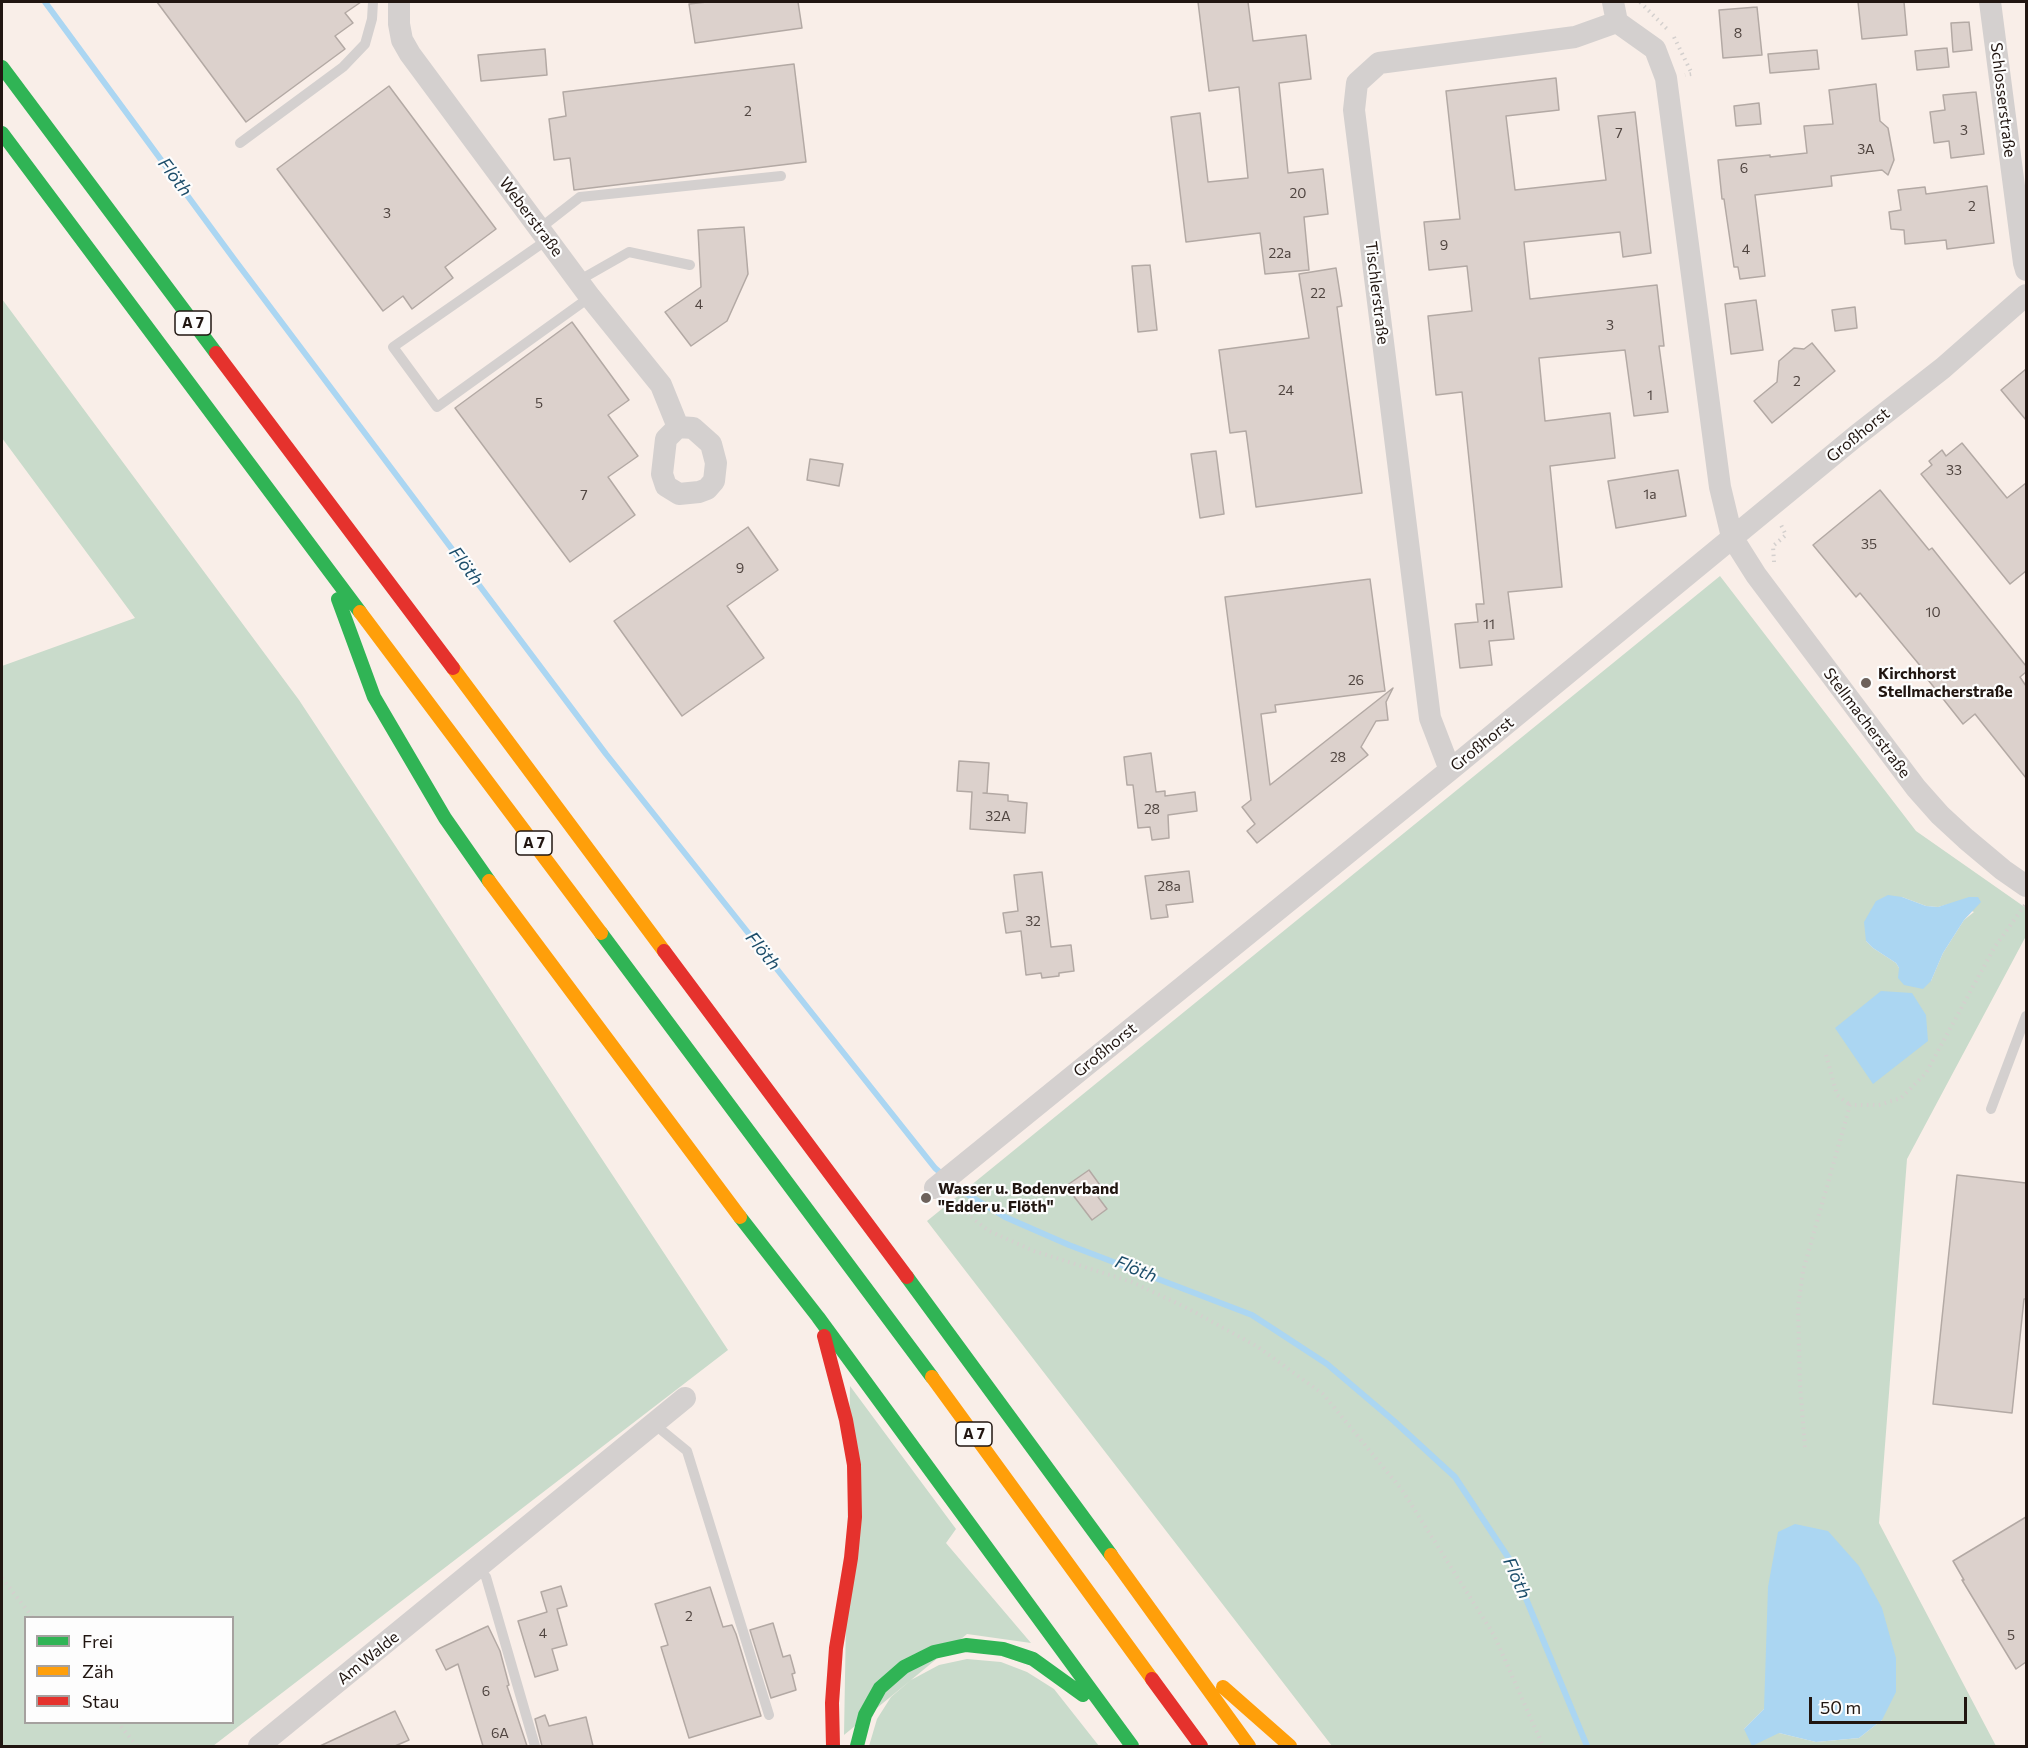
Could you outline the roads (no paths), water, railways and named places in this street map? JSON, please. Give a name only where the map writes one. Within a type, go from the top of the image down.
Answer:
[{"type":"highway","name":"A 7","points":[[2,67],[776,1100],[1249,1746]]},
{"type":"highway","name":"A 7","points":[[2,133],[744,1123],[1201,1746]]},
{"type":"highway","points":[[324,563],[374,697],[445,818],[518,921],[778,1268],[818,1317],[1132,1746]]},
{"type":"highway","points":[[818,1317],[846,1420],[854,1465],[855,1517],[851,1558],[836,1648],[832,1703],[833,1746]]},
{"type":"highway","points":[[856,1746],[865,1715],[880,1688],[904,1667],[934,1652],[966,1646],[1003,1649],[1033,1659],[1114,1720]]},
{"type":"highway","points":[[1179,1648],[1290,1746]]},
{"type":"street","name":"Weberstraße","points":[[399,2],[402,40],[410,54],[584,289],[661,385],[678,427]]},
{"type":"street","name":"Schlosserstraße","points":[[1990,2],[2026,270]]},
{"type":"street","name":"Tischlerstraße","points":[[1450,770],[1430,718],[1354,110],[1357,83],[1379,63],[1575,37],[1615,11],[1655,49],[1666,78],[1720,487],[1732,537]]},
{"type":"street","name":"Großhorst","points":[[936,1186],[1450,770],[1732,537],[1942,368],[2026,296]]},
{"type":"street","name":"Stellmacherstraße","points":[[1732,537],[1756,575],[1916,788],[1966,839],[2026,886]]},
{"type":"street","name":"Am Walde","points":[[259,1746],[685,1398]]},
{"type":"lane","points":[[240,142],[343,67],[358,52],[365,44],[372,19],[373,2]]},
{"type":"lane","points":[[690,265],[629,252],[437,407],[393,347],[543,234],[580,197],[781,176]]},
{"type":"lane","points":[[1990,1109],[2026,1016]]},
{"type":"lane","points":[[654,1424],[687,1451],[769,1715]]},
{"type":"lane","points":[[478,1569],[486,1577],[535,1746]]},
{"type":"water","points":[[1888,895],[1902,897],[1926,906],[1938,907],[1969,897],[1978,897],[1981,902],[1964,920],[1943,953],[1931,981],[1923,989],[1904,985],[1898,978],[1899,968],[1896,963],[1866,941],[1864,922],[1876,901]]},
{"type":"water","points":[[1881,991],[1912,993],[1926,1015],[1928,1041],[1873,1084],[1835,1028]]},
{"type":"water","points":[[1795,1524],[1828,1531],[1859,1566],[1882,1608],[1896,1658],[1896,1692],[1882,1720],[1859,1738],[1816,1742],[1779,1733],[1752,1746],[1744,1729],[1764,1709],[1768,1587],[1778,1532]]},
{"type":"waterway","name":"Flöth","points":[[45,2],[234,259],[606,754],[935,1168],[943,1175]]},
{"type":"waterway","name":"Flöth","points":[[951,1182],[960,1190],[1005,1217],[1069,1245],[1252,1315],[1327,1364],[1394,1421],[1455,1477],[1510,1560],[1587,1746]]},
{"type":"place","name":"Kirchhorst Stellmacherstraße","points":[[1866,683]]},
{"type":"place","name":"Wasser u. Bodenverband \"Edder u. Flöth\"","points":[[926,1198]]}]
